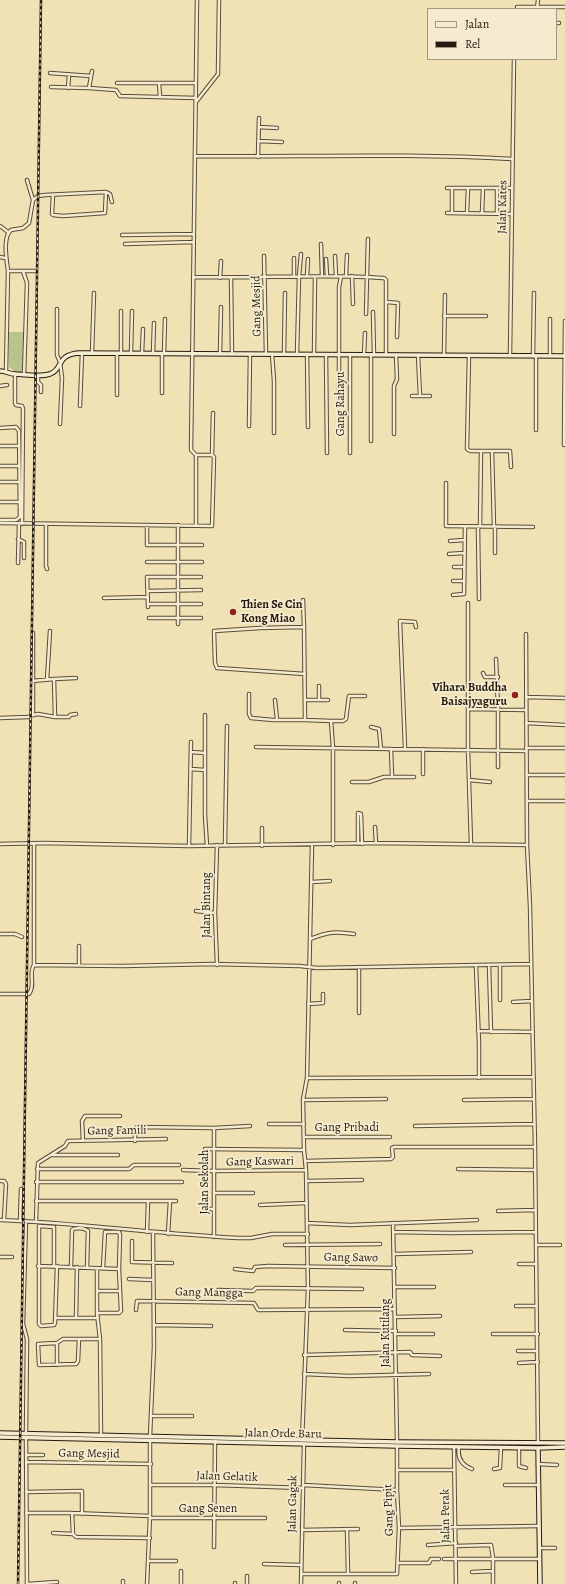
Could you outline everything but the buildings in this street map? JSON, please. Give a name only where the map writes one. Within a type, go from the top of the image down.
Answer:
[{"type":"main road","points":[[0,371],[24,375],[47,374],[53,372],[60,362],[69,354],[82,353],[565,356]]},
{"type":"main road","name":"Jalan Orde Baru","points":[[0,1433],[26,1436]]},
{"type":"main road","name":"Jalan Orde Baru","points":[[0,1437],[26,1436],[565,1447]]},
{"type":"main road","name":"Jalan Orde Baru","points":[[397,1444],[454,1447],[492,1445],[501,1448],[519,1448],[565,1443]]},
{"type":"main road","points":[[538,1446],[540,1584]]},
{"type":"street","points":[[197,0],[191,450],[196,455],[212,455]]},
{"type":"street","points":[[196,102],[218,74],[219,0]]},
{"type":"street","points":[[538,0],[538,8]]},
{"type":"street","points":[[517,7],[565,7]]},
{"type":"street","name":"Jalan Kates","points":[[510,355],[514,60]]},
{"type":"street","points":[[89,88],[92,71]]},
{"type":"street","points":[[50,73],[91,76]]},
{"type":"street","points":[[68,88],[69,75]]},
{"type":"street","points":[[117,83],[196,83]]},
{"type":"street","points":[[159,84],[160,97]]},
{"type":"street","points":[[51,87],[116,90],[120,96],[196,98]]},
{"type":"street","points":[[258,157],[259,118]]},
{"type":"street","points":[[259,128],[277,128]]},
{"type":"street","points":[[258,141],[282,142]]},
{"type":"street","points":[[195,156],[258,157],[391,155],[512,159]]},
{"type":"street","points":[[8,232],[28,226],[33,200],[27,180]]},
{"type":"street","points":[[448,188],[512,188]]},
{"type":"street","points":[[452,188],[452,213]]},
{"type":"street","points":[[467,214],[468,188]]},
{"type":"street","points":[[482,188],[482,214]]},
{"type":"street","points":[[497,188],[497,214]]},
{"type":"street","points":[[33,200],[38,196],[106,192],[110,194],[112,202]]},
{"type":"street","points":[[53,195],[52,214],[63,216],[105,212],[106,192]]},
{"type":"street","points":[[447,213],[512,214]]},
{"type":"street","points":[[0,226],[8,232]]},
{"type":"street","points":[[6,371],[8,271],[5,258],[8,232]]},
{"type":"street","points":[[122,235],[194,234]]},
{"type":"street","points":[[366,314],[368,239]]},
{"type":"street","points":[[124,244],[193,242]]},
{"type":"street","points":[[321,244],[322,276]]},
{"type":"street","points":[[297,354],[301,254]]},
{"type":"street","points":[[346,276],[347,255]]},
{"type":"street","name":"Gang Mesjid","points":[[264,256],[266,354]]},
{"type":"street","points":[[335,256],[336,276]]},
{"type":"street","points":[[0,257],[5,258]]},
{"type":"street","points":[[294,258],[294,276]]},
{"type":"street","points":[[308,259],[308,276]]},
{"type":"street","points":[[326,259],[327,276]]},
{"type":"street","points":[[220,278],[221,261]]},
{"type":"street","points":[[8,271],[34,271]]},
{"type":"street","points":[[23,271],[27,283],[24,375]]},
{"type":"street","points":[[339,402],[339,288],[341,276]]},
{"type":"street","points":[[194,277],[231,278],[352,276],[385,279],[387,302],[386,355]]},
{"type":"street","points":[[352,276],[352,304]]},
{"type":"street","points":[[314,354],[315,277]]},
{"type":"street","points":[[231,278],[232,354]]},
{"type":"street","points":[[92,353],[94,293]]},
{"type":"street","points":[[284,354],[285,293]]},
{"type":"street","points":[[534,293],[536,430]]},
{"type":"street","points":[[444,355],[445,295]]},
{"type":"street","points":[[387,302],[398,303],[396,337]]},
{"type":"street","points":[[220,354],[221,307]]},
{"type":"street","points":[[57,309],[57,355],[60,362],[62,378],[60,424]]},
{"type":"street","points":[[131,353],[132,311]]},
{"type":"street","points":[[117,395],[121,312]]},
{"type":"street","points":[[371,441],[373,312]]},
{"type":"street","points":[[444,316],[486,316]]},
{"type":"street","points":[[162,393],[165,319]]},
{"type":"street","points":[[550,319],[550,356]]},
{"type":"street","points":[[564,445],[565,321]]},
{"type":"street","points":[[153,353],[154,323]]},
{"type":"street","points":[[142,353],[143,329]]},
{"type":"street","points":[[364,355],[365,333]]},
{"type":"street","points":[[80,406],[82,353]]},
{"type":"street","points":[[249,426],[250,354]]},
{"type":"street","points":[[272,354],[274,381],[274,432]]},
{"type":"street","points":[[307,354],[308,427]]},
{"type":"street","points":[[326,354],[326,453]]},
{"type":"street","name":"Gang Rahayu","points":[[350,355],[350,453]]},
{"type":"street","points":[[394,434],[394,388],[397,379],[396,355]]},
{"type":"street","points":[[418,355],[420,396]]},
{"type":"street","points":[[469,355],[468,449],[470,451],[510,451],[512,467]]},
{"type":"street","points":[[15,374],[15,404],[22,406],[23,409],[18,563]]},
{"type":"street","points":[[38,375],[38,383],[41,385],[42,392]]},
{"type":"street","points":[[0,386],[7,385]]},
{"type":"street","points":[[412,396],[430,396]]},
{"type":"street","points":[[0,523],[46,525],[212,526],[214,458],[212,455],[213,413]]},
{"type":"street","points":[[0,428],[18,428],[19,446],[19,518],[16,520],[0,520]]},
{"type":"street","points":[[0,446],[19,446]]},
{"type":"street","points":[[479,599],[481,451]]},
{"type":"street","points":[[492,451],[495,553]]},
{"type":"street","points":[[196,455],[196,526]]},
{"type":"street","points":[[0,466],[19,466]]},
{"type":"street","points":[[0,482],[19,482]]},
{"type":"street","points":[[446,483],[446,526],[533,527]]},
{"type":"street","points":[[0,502],[19,502]]},
{"type":"street","points":[[46,525],[47,569]]},
{"type":"street","points":[[147,525],[147,545],[202,545]]},
{"type":"street","points":[[178,526],[178,624]]},
{"type":"street","points":[[453,594],[464,594],[464,527]]},
{"type":"street","points":[[18,539],[24,541],[24,558]]},
{"type":"street","points":[[450,541],[464,540]]},
{"type":"street","points":[[449,554],[464,554]]},
{"type":"street","points":[[147,562],[202,562]]},
{"type":"street","points":[[454,567],[464,567]]},
{"type":"street","points":[[148,607],[148,577],[201,577]]},
{"type":"street","points":[[453,582],[464,581]]},
{"type":"street","points":[[148,591],[201,590]]},
{"type":"street","points":[[104,598],[148,597]]},
{"type":"street","points":[[303,600],[305,720]]},
{"type":"street","points":[[148,604],[201,604]]},
{"type":"street","points":[[468,604],[468,750],[471,844]]},
{"type":"street","points":[[149,618],[201,618]]},
{"type":"street","points":[[405,748],[400,622],[415,622],[416,628]]},
{"type":"street","points":[[304,627],[217,630],[214,631],[213,635],[215,663],[217,668],[305,674]]},
{"type":"street","points":[[47,680],[50,630]]},
{"type":"street","points":[[33,633],[33,715]]},
{"type":"street","points":[[526,634],[527,844],[534,1078],[536,1306],[538,1334],[538,1446]]},
{"type":"street","points":[[496,659],[498,677],[498,767]]},
{"type":"street","points":[[483,673],[485,677],[498,677]]},
{"type":"street","points":[[32,681],[76,678]]},
{"type":"street","points":[[54,679],[55,718]]},
{"type":"street","points":[[319,686],[319,700]]},
{"type":"street","points":[[249,694],[250,717],[253,719],[331,721],[343,721],[346,719],[349,696],[365,696]]},
{"type":"street","points":[[526,697],[565,698]]},
{"type":"street","points":[[275,700],[277,720]]},
{"type":"street","points":[[305,700],[328,700]]},
{"type":"street","points":[[468,709],[526,710]]},
{"type":"street","points":[[0,718],[28,717],[33,715],[55,718],[69,717],[70,715],[76,714]]},
{"type":"street","points":[[205,715],[207,846]]},
{"type":"street","points":[[331,721],[333,748],[332,845]]},
{"type":"street","points":[[526,723],[565,725]]},
{"type":"street","points":[[225,845],[227,726]]},
{"type":"street","points":[[371,727],[379,729],[381,749]]},
{"type":"street","points":[[189,846],[191,742]]},
{"type":"street","points":[[256,747],[468,750],[565,748]]},
{"type":"street","points":[[391,749],[392,776]]},
{"type":"street","points":[[423,749],[423,774]]},
{"type":"street","points":[[191,752],[205,753]]},
{"type":"street","points":[[191,769],[205,770]]},
{"type":"street","points":[[527,775],[565,775]]},
{"type":"street","points":[[352,782],[369,782],[379,778],[392,776],[414,777]]},
{"type":"street","points":[[469,780],[490,782]]},
{"type":"street","points":[[527,801],[565,801]]},
{"type":"street","points":[[358,813],[361,814],[360,844],[358,813]]},
{"type":"street","points":[[375,827],[376,843]]},
{"type":"street","points":[[262,828],[262,846]]},
{"type":"street","points":[[0,994],[28,994],[32,988],[32,968],[34,965],[34,843]]},
{"type":"street","points":[[0,844],[34,843],[262,846],[376,843],[527,844]]},
{"type":"street","name":"Jalan Bintang","points":[[216,965],[215,913],[217,845]]},
{"type":"street","name":"Jalan Gagak","points":[[301,1584],[304,1355],[308,1289],[306,1246],[308,1234],[307,1181],[304,1150],[303,1100],[307,1078],[312,845]]},
{"type":"street","points":[[312,882],[330,880]]},
{"type":"street","points":[[196,911],[215,913]]},
{"type":"street","points":[[310,939],[336,931],[354,934]]},
{"type":"street","points":[[0,934],[15,934],[22,937]]},
{"type":"street","points":[[79,946],[79,965]]},
{"type":"street","points":[[34,965],[359,967],[531,964]]},
{"type":"street","points":[[489,965],[491,1032]]},
{"type":"street","points":[[500,965],[500,1000]]},
{"type":"street","points":[[476,966],[479,1078]]},
{"type":"street","points":[[359,967],[359,1013]]},
{"type":"street","points":[[308,1004],[323,1004],[323,994]]},
{"type":"street","points":[[513,1002],[532,1001]]},
{"type":"street","points":[[478,1031],[533,1032]]},
{"type":"street","points":[[307,1078],[534,1078]]},
{"type":"street","points":[[303,1100],[386,1099]]},
{"type":"street","points":[[464,1100],[534,1099]]},
{"type":"street","points":[[83,1141],[82,1121],[85,1116],[120,1116]]},
{"type":"street","points":[[269,1124],[304,1124]]},
{"type":"street","points":[[415,1126],[534,1124]]},
{"type":"street","points":[[135,1141],[135,1129],[137,1127],[214,1128],[250,1126]]},
{"type":"street","name":"Jalan Sekolah","points":[[214,1128],[214,1237]]},
{"type":"street","name":"Gang Pribadi","points":[[304,1137],[390,1137]]},
{"type":"street","name":"Gang Famili","points":[[50,1155],[65,1146],[68,1141],[135,1141],[166,1139]]},
{"type":"street","points":[[305,1160],[391,1159],[393,1157],[392,1148],[405,1147],[535,1147]]},
{"type":"street","points":[[205,1149],[304,1150]]},
{"type":"street","points":[[36,1221],[36,1182],[38,1163],[50,1155],[118,1155]]},
{"type":"street","points":[[37,1169],[129,1169],[134,1165],[179,1165]]},
{"type":"street","points":[[458,1169],[535,1170]]},
{"type":"street","name":"Gang Kaswari","points":[[183,1170],[306,1170]]},
{"type":"street","points":[[307,1181],[362,1180]]},
{"type":"street","points":[[0,1181],[5,1182],[6,1184],[4,1220]]},
{"type":"street","points":[[36,1182],[182,1182]]},
{"type":"street","points":[[20,1221],[21,1188]]},
{"type":"street","points":[[214,1193],[253,1193]]},
{"type":"street","points":[[36,1201],[176,1201]]},
{"type":"street","points":[[168,1234],[170,1201]]},
{"type":"street","points":[[147,1232],[148,1202]]},
{"type":"street","points":[[260,1205],[307,1203]]},
{"type":"street","points":[[205,1209],[214,1209]]},
{"type":"street","points":[[498,1211],[535,1210]]},
{"type":"street","points":[[0,1220],[36,1221],[153,1233],[214,1237],[246,1238],[272,1234],[308,1234]]},
{"type":"street","points":[[307,1223],[325,1225],[477,1220]]},
{"type":"street","points":[[26,1221],[23,1324],[27,1339],[26,1584],[57,1582]]},
{"type":"street","name":"Jalan Kutilang","points":[[393,1223],[395,1254],[397,1444]]},
{"type":"street","points":[[40,1226],[54,1227],[56,1266],[55,1323],[54,1325],[41,1326],[39,1324],[38,1266],[40,1226]]},
{"type":"street","points":[[72,1267],[72,1230],[74,1228],[85,1229],[88,1231],[87,1268]]},
{"type":"street","points":[[97,1312],[121,1312],[119,1269],[120,1233],[106,1231],[104,1233],[103,1268]]},
{"type":"street","points":[[394,1232],[536,1232]]},
{"type":"street","points":[[147,1584],[150,1538],[150,1439],[154,1325],[153,1233]]},
{"type":"street","points":[[132,1241],[132,1262],[172,1263]]},
{"type":"street","points":[[285,1245],[306,1246],[380,1244]]},
{"type":"street","points":[[536,1245],[560,1245]]},
{"type":"street","points":[[395,1254],[471,1252]]},
{"type":"street","points":[[0,1257],[12,1257]]},
{"type":"street","points":[[519,1264],[536,1264]]},
{"type":"street","points":[[38,1266],[119,1269]]},
{"type":"street","name":"Gang Sawo","points":[[235,1269],[253,1271],[255,1267],[307,1266],[395,1268]]},
{"type":"street","points":[[76,1318],[77,1267]]},
{"type":"street","points":[[97,1268],[97,1312],[100,1339],[102,1438]]},
{"type":"street","points":[[129,1278],[153,1280]]},
{"type":"street","points":[[395,1288],[434,1287]]},
{"type":"street","points":[[218,1290],[253,1291],[256,1288],[362,1289]]},
{"type":"street","points":[[97,1292],[120,1291]]},
{"type":"street","points":[[136,1310],[136,1301],[154,1302]]},
{"type":"street","name":"Gang Mangga","points":[[154,1302],[254,1303],[258,1310],[307,1309]]},
{"type":"street","points":[[516,1306],[536,1306]]},
{"type":"street","points":[[307,1309],[395,1309]]},
{"type":"street","points":[[396,1317],[440,1316]]},
{"type":"street","points":[[55,1318],[98,1318]]},
{"type":"street","points":[[154,1325],[212,1326]]},
{"type":"street","points":[[345,1330],[433,1334]]},
{"type":"street","points":[[493,1334],[538,1334]]},
{"type":"street","points":[[79,1339],[78,1363],[39,1365],[37,1345],[40,1343],[58,1343],[63,1339],[79,1339],[100,1339]]},
{"type":"street","points":[[57,1365],[58,1343]]},
{"type":"street","points":[[518,1351],[537,1351]]},
{"type":"street","points":[[304,1355],[410,1352],[411,1355],[440,1356]]},
{"type":"street","points":[[519,1363],[538,1362]]},
{"type":"street","points":[[304,1374],[349,1376],[429,1374]]},
{"type":"street","points":[[151,1416],[192,1416]]},
{"type":"street","points":[[214,1547],[215,1440]]},
{"type":"street","name":"Gang Pipit","points":[[348,1573],[397,1574],[399,1528],[397,1444]]},
{"type":"street","name":"Jalan Perak","points":[[454,1447],[456,1584]]},
{"type":"street","points":[[459,1447],[458,1452],[462,1463],[464,1466],[472,1469]]},
{"type":"street","points":[[494,1469],[500,1468],[501,1448]]},
{"type":"street","points":[[519,1448],[519,1466],[526,1468]]},
{"type":"street","points":[[26,1455],[43,1455]]},
{"type":"street","name":"Gang Mesjid","points":[[26,1462],[151,1464]]},
{"type":"street","points":[[538,1464],[557,1465]]},
{"type":"street","points":[[397,1470],[454,1470]]},
{"type":"street","name":"Jalan Gelatik","points":[[150,1485],[215,1485],[397,1490]]},
{"type":"street","points":[[505,1485],[539,1485]]},
{"type":"street","points":[[26,1492],[82,1491],[82,1514]]},
{"type":"street","name":"Gang Senen","points":[[26,1513],[72,1513],[150,1517],[265,1518]]},
{"type":"street","points":[[72,1513],[73,1534]]},
{"type":"street","points":[[399,1528],[539,1526]]},
{"type":"street","points":[[301,1574],[348,1573],[347,1529]]},
{"type":"street","points":[[302,1530],[358,1529]]},
{"type":"street","points":[[53,1533],[73,1534],[76,1537],[150,1538]]},
{"type":"street","points":[[428,1544],[491,1545],[492,1584]]},
{"type":"street","points":[[540,1548],[555,1548]]},
{"type":"street","points":[[444,1559],[540,1558]]},
{"type":"street","points":[[398,1563],[429,1563],[431,1559],[439,1559]]},
{"type":"street","points":[[148,1561],[176,1562]]},
{"type":"street","points":[[264,1564],[301,1564]]},
{"type":"street","points":[[181,1571],[181,1584]]},
{"type":"street","points":[[472,1572],[492,1571]]},
{"type":"street","points":[[247,1576],[247,1584]]},
{"type":"green space","points":[[9,332],[25,332],[23,372],[15,372],[9,367]]},
{"type":"railway","points":[[18,1584],[41,0]]},
{"type":"place","name":"Thien Se Cin Kong Miao","points":[[233,612]]},
{"type":"place","name":"Vihara Buddha Baisajyaguru","points":[[515,695]]}]
